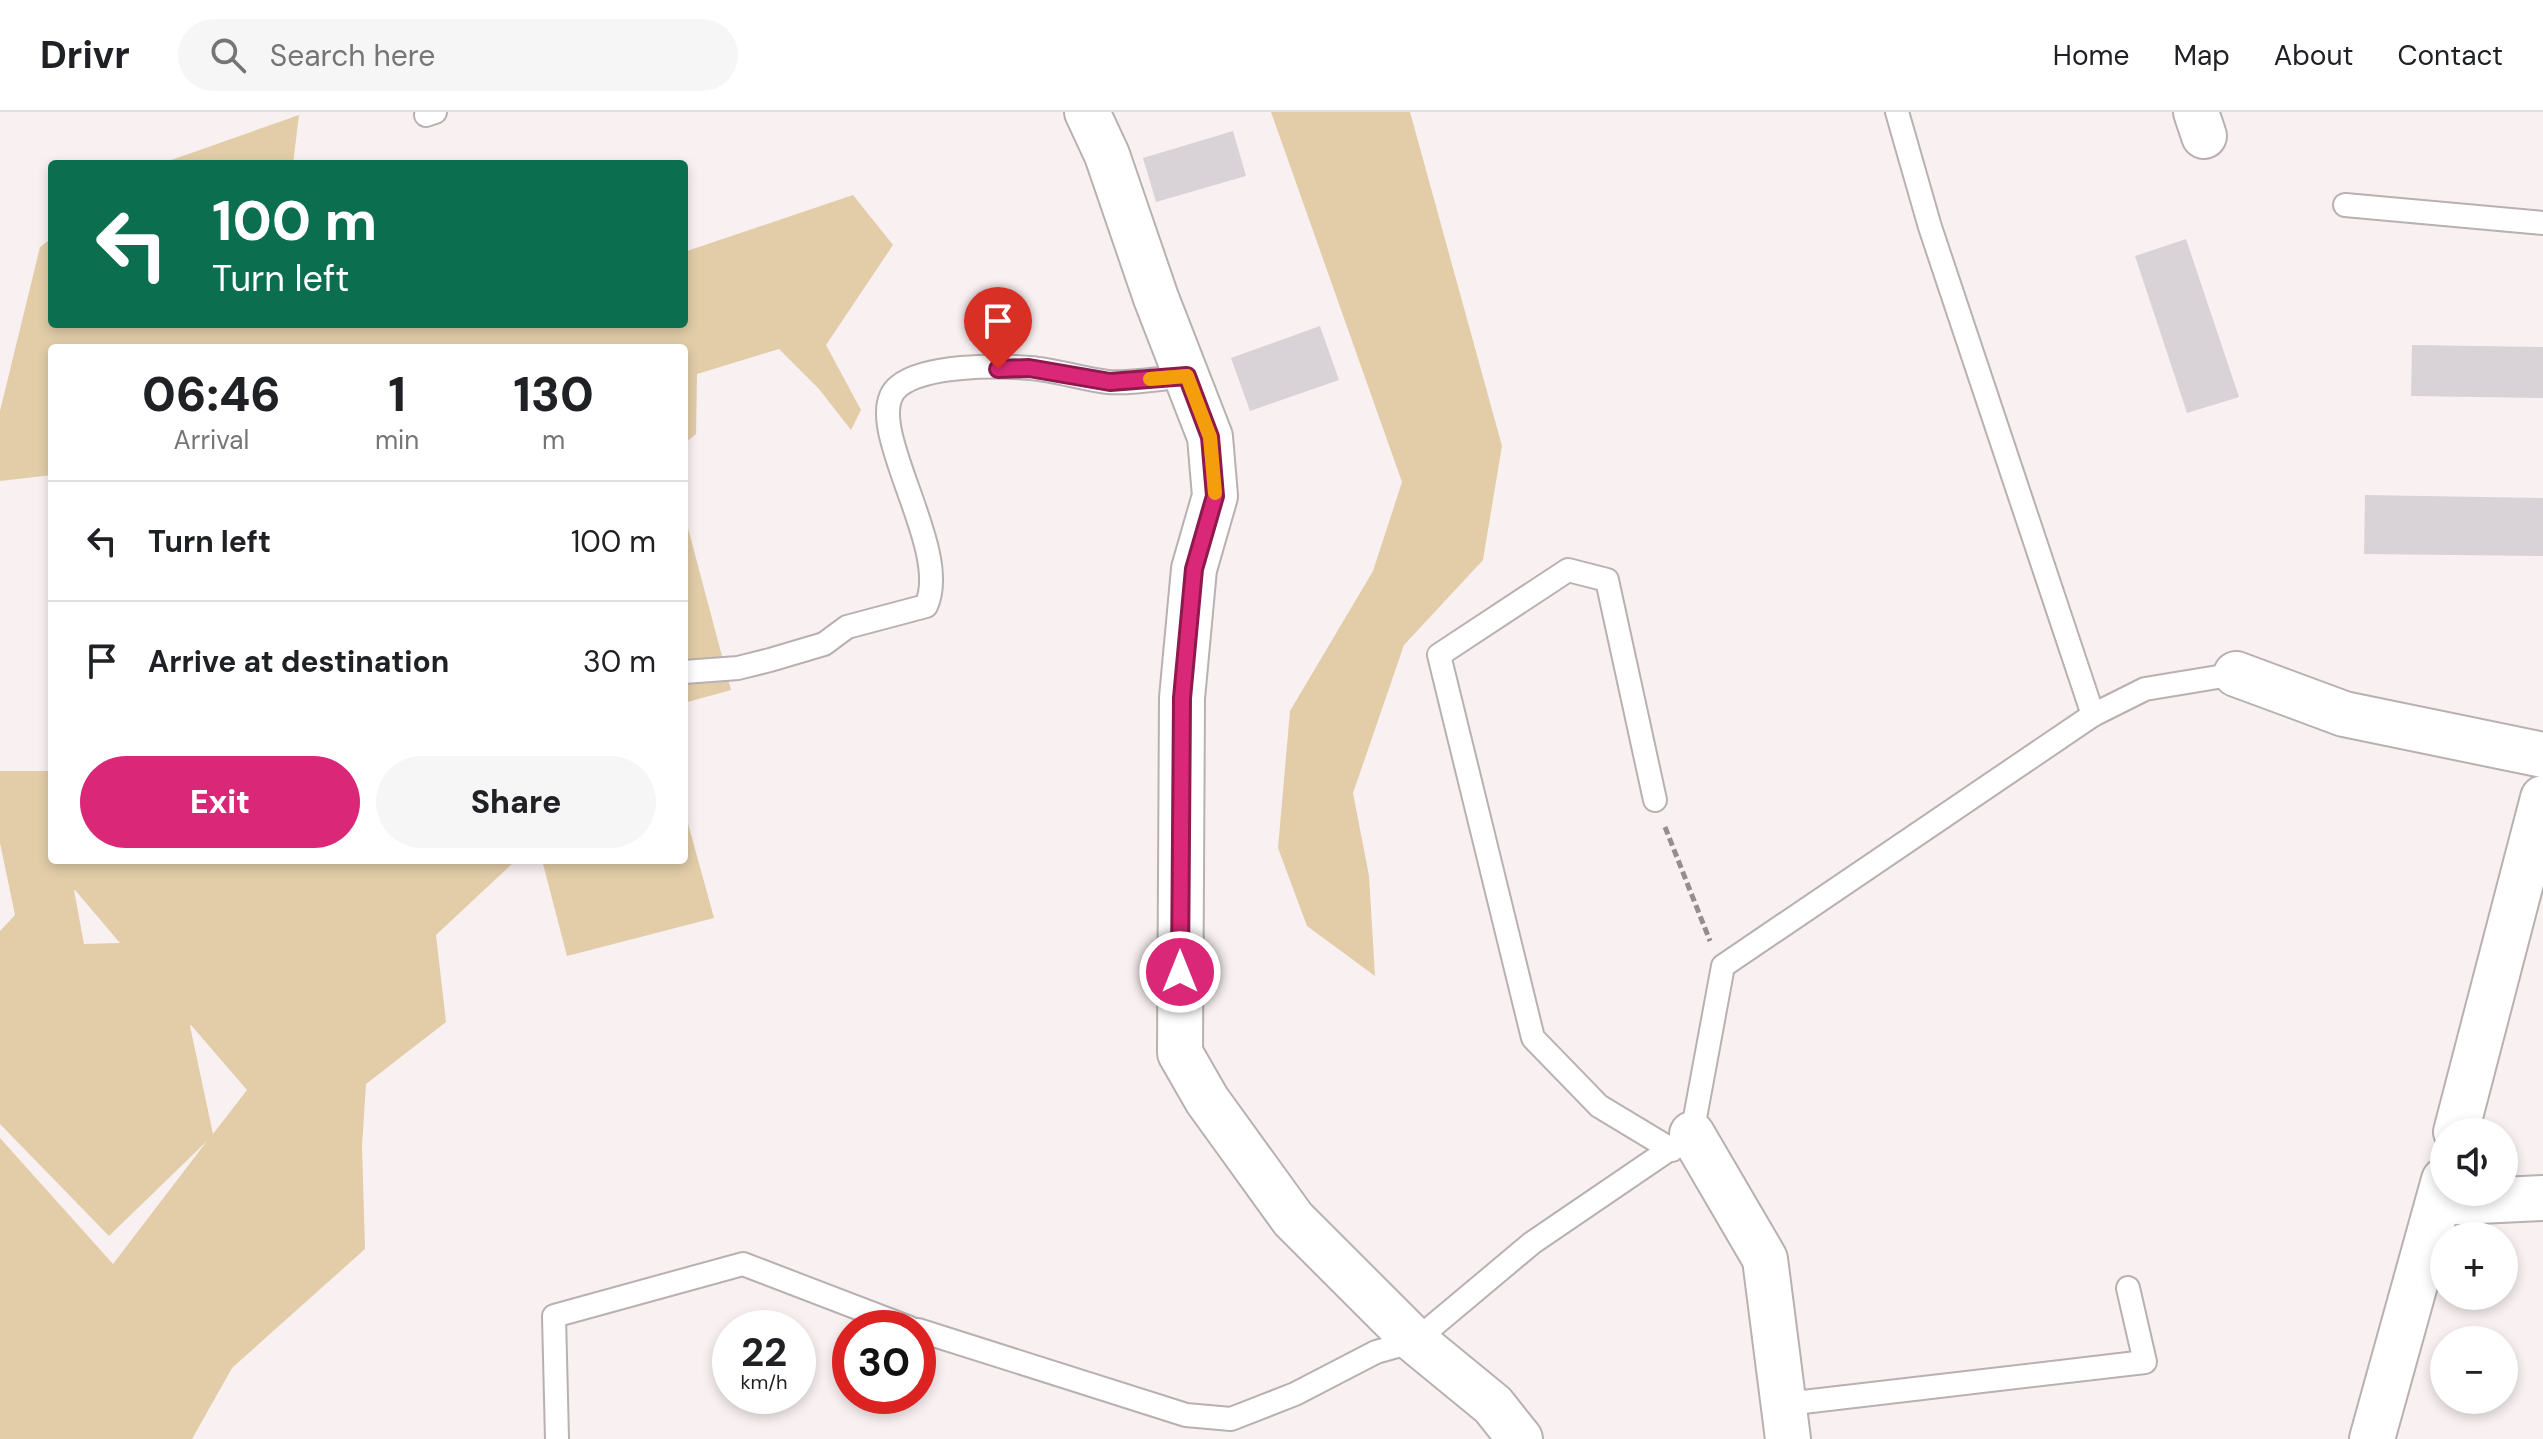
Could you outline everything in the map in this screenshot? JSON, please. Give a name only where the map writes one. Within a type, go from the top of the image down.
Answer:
[{"type":"street","points":[[1087,112],[1107,155],[1156,298],[1210,437],[1215,496],[1194,569],[1182,698],[1180,1053],[1207,1100],[1293,1219],[1415,1341],[1493,1405],[1520,1439]]},
{"type":"street","points":[[2236,674],[2344,714],[2543,755]]},
{"type":"street","points":[[2460,1118],[2543,798]]},
{"type":"street","points":[[1682,1142],[1765,1259],[1787,1421]]},
{"type":"street","points":[[2518,1196],[2543,1198]]},
{"type":"street","points":[[2372,1439],[2437,1206]]},
{"type":"lane","points":[[1897,112],[1934,242],[2093,715]]},
{"type":"lane","points":[[2345,205],[2543,223]]},
{"type":"lane","points":[[688,672],[738,668],[770,660],[824,644],[847,627],[926,606],[932,593],[933,564],[889,434],[886,410],[891,392],[909,378],[936,371],[1029,368],[1110,382],[1187,376]]},
{"type":"lane","points":[[1655,800],[1607,580],[1568,570],[1439,655],[1533,1038],[1599,1106],[1682,1142]]},
{"type":"lane","points":[[936,1336],[1186,1415],[1231,1419],[1295,1394],[1376,1352],[1415,1341],[1532,1243],[1682,1142],[1723,966],[2093,715],[2145,689],[2236,674]]},
{"type":"lane","points":[[557,1439],[554,1316],[743,1264],[863,1310]]},
{"type":"lane","points":[[1787,1421],[2145,1362],[2128,1288]]},
{"type":"path","points":[[1655,800],[1705,932],[1723,966]]},
{"type":"shaded area","points":[[1271,112],[1410,112],[1502,446],[1483,560],[1404,645],[1353,793],[1369,876],[1375,976],[1307,926],[1278,848],[1290,711],[1373,571],[1402,482]]},
{"type":"shaded area","points":[[299,115],[293,160],[171,160]]},
{"type":"shaded area","points":[[853,195],[893,245],[826,345],[861,410],[851,430],[819,389],[779,349],[697,374],[696,434],[688,441],[688,344],[48,344],[48,475],[0,481],[0,411],[40,247],[48,241],[48,328],[688,328],[688,251]]},
{"type":"shaded area","points":[[688,528],[731,690],[688,702]]},
{"type":"shaded area","points":[[0,771],[48,771],[48,864],[512,864],[436,935],[446,1022],[366,1084],[362,1146],[365,1249],[232,1368],[192,1439],[0,1439],[0,1138],[113,1264],[207,1141],[109,1236],[0,1124],[0,931],[15,915],[0,843]],"holes":[[[75,890],[120,943],[84,944]],[[191,1025],[247,1090],[213,1134]]]},
{"type":"shaded area","points":[[688,824],[714,918],[567,956],[543,864],[688,864]]},
{"type":"building","points":[[1233,131],[1246,176],[1156,202],[1143,158]]},
{"type":"building","points":[[2186,239],[2239,397],[2187,413],[2135,256]]},
{"type":"building","points":[[1320,326],[1339,380],[1250,411],[1231,358]]},
{"type":"building","points":[[2412,345],[2543,347],[2543,398],[2411,396]]},
{"type":"building","points":[[2365,495],[2543,498],[2543,556],[2364,554]]},
{"type":"slow traffic","points":[[1150,379],[1187,376],[1210,437],[1215,493]]},
{"type":"route","points":[[998,369],[1029,368],[1110,382],[1187,376],[1210,437],[1215,496],[1194,569],[1182,698],[1180,972]]}]
